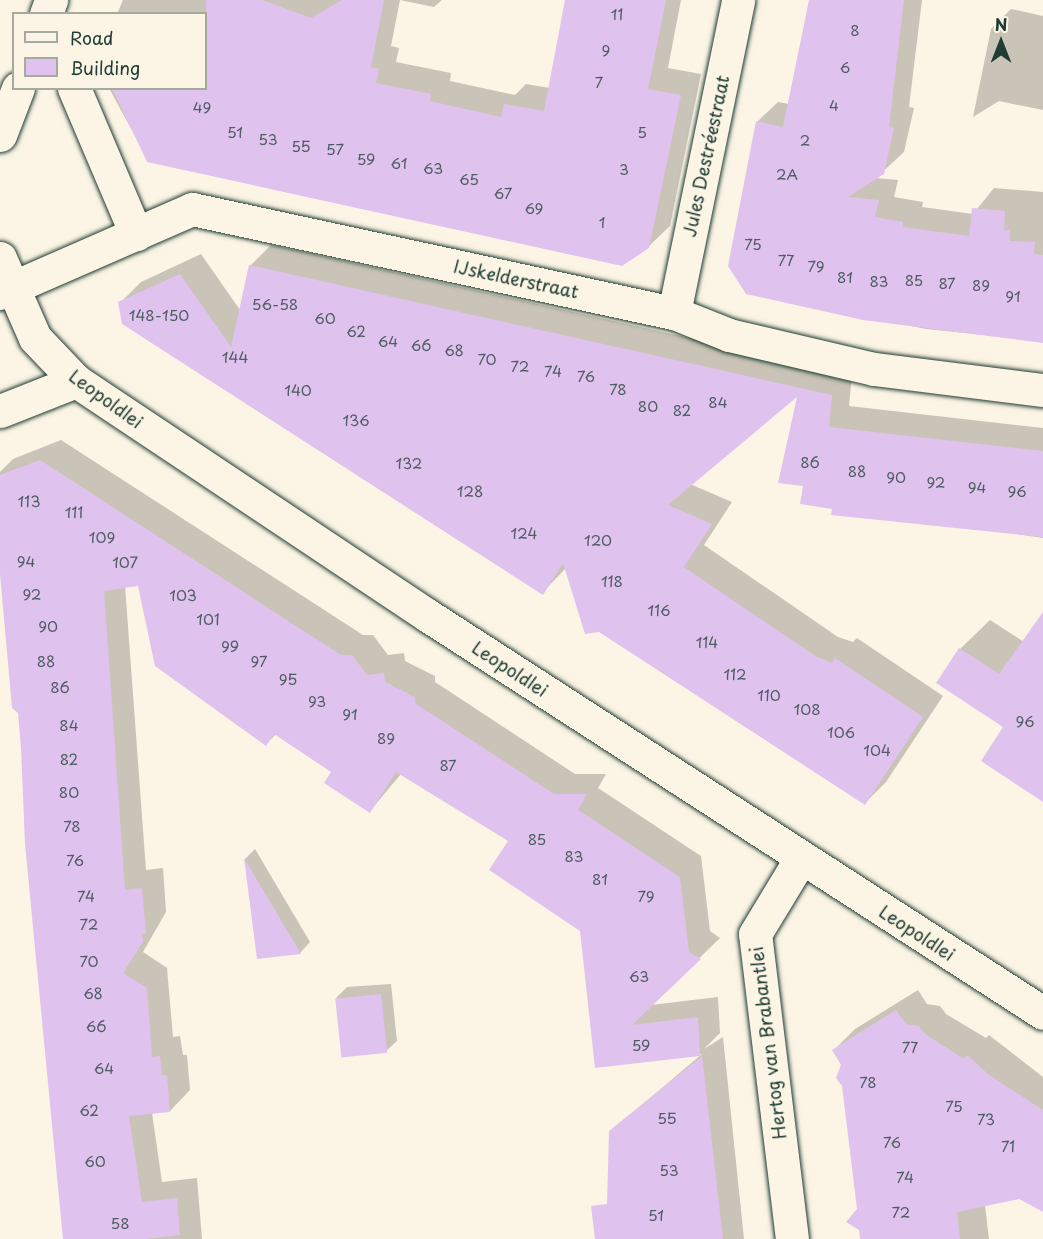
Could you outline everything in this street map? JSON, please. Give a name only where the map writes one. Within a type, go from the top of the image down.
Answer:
[{"type":"street","name":"Jules Destréestraat","points":[[674,313],[738,0]]},
{"type":"street","points":[[0,135],[17,90]]},
{"type":"street","points":[[75,90],[136,234]]},
{"type":"street","name":"IJskelderstraat","points":[[6,290],[192,209],[674,313],[729,335],[874,369],[1043,390]]},
{"type":"street","name":"Leopoldlei","points":[[0,258],[6,290],[35,338],[76,381],[801,858],[1043,1013]]},
{"type":"street","points":[[0,411],[76,381]]},
{"type":"street","name":"Hertog van Brabantlei","points":[[792,1239],[756,934],[801,858]]},
{"type":"building","points":[[206,0],[262,0],[311,18],[342,0],[384,0],[371,67],[379,69],[376,83],[431,94],[430,101],[501,117],[504,104],[544,111],[565,0],[666,0],[648,89],[681,95],[649,248],[622,266],[147,162],[113,90],[207,90]]},
{"type":"building","points":[[809,0],[904,0],[889,127],[894,128],[884,174],[848,197],[879,200],[875,217],[903,222],[903,227],[969,236],[972,208],[1005,211],[1004,230],[1010,230],[1010,241],[1035,242],[1034,254],[1043,255],[1043,343],[863,320],[746,294],[728,266],[756,121],[783,127]]},
{"type":"building","points":[[249,265],[832,395],[829,427],[1043,451],[1043,537],[831,515],[832,509],[800,504],[803,486],[778,483],[797,397],[668,505],[712,524],[684,567],[817,657],[832,663],[835,658],[923,717],[865,805],[599,632],[585,634],[563,563],[543,595],[122,324],[118,302],[180,274],[231,347]]},
{"type":"building","points":[[40,460],[341,655],[352,655],[367,675],[384,673],[385,682],[415,697],[415,703],[554,794],[587,794],[578,810],[680,877],[689,952],[701,959],[632,1025],[698,1017],[700,1056],[595,1068],[580,931],[489,870],[508,841],[396,772],[370,813],[324,783],[331,772],[274,734],[266,746],[155,666],[138,586],[104,591],[125,890],[142,888],[146,934],[142,934],[143,942],[123,973],[147,988],[152,1057],[160,1056],[162,1075],[167,1075],[170,1112],[129,1116],[142,1202],[177,1198],[180,1235],[146,1239],[63,1239],[25,844],[18,713],[12,708],[0,574],[0,475]]},
{"type":"building","points":[[1043,612],[1043,802],[981,761],[1003,727],[936,683],[959,648],[999,674]]},
{"type":"building","points":[[244,858],[301,954],[257,959]]},
{"type":"building","points":[[381,994],[387,1053],[341,1057],[335,999]]},
{"type":"building","points":[[896,1010],[906,1024],[919,1026],[925,1034],[964,1059],[967,1055],[988,1074],[1043,1110],[1043,1212],[1019,1199],[957,1212],[960,1239],[860,1239],[859,1230],[846,1222],[857,1209],[842,1086],[836,1078],[841,1065],[832,1050]]},
{"type":"building","points":[[702,1056],[723,1239],[595,1239],[591,1206],[607,1204],[609,1131]]}]
